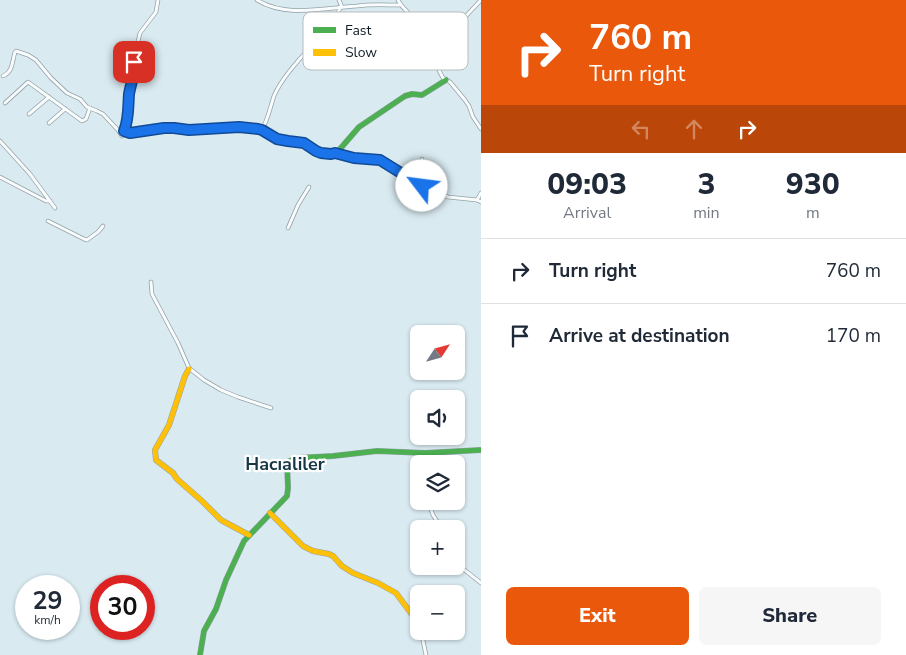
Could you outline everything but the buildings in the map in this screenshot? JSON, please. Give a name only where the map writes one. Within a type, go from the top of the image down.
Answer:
[{"type":"street","points":[[3,76],[10,71],[15,52],[28,54],[67,93],[80,99],[87,107],[98,110],[103,114],[122,136],[127,122],[135,54],[140,33],[156,12],[158,0]]},
{"type":"street","points":[[256,0],[273,8],[285,10],[315,10],[363,5],[400,5],[408,12]]},
{"type":"street","points":[[339,0],[341,7],[339,12]]},
{"type":"street","points":[[398,0],[400,5]]},
{"type":"street","points":[[468,14],[481,0]]},
{"type":"street","points":[[262,130],[275,95],[303,55]]},
{"type":"street","points":[[440,70],[446,80],[465,100],[481,129]]},
{"type":"street","points":[[335,153],[371,118],[406,96],[412,94],[422,95],[446,80]]},
{"type":"street","points":[[5,102],[28,82],[82,121],[86,119],[90,108]]},
{"type":"street","points":[[30,114],[49,98]]},
{"type":"street","points":[[49,123],[65,108]]},
{"type":"street","points":[[124,131],[130,133],[164,128],[189,130],[239,127],[262,130],[277,139],[304,143],[321,153],[335,153],[354,158],[380,160],[422,186],[448,197],[479,201],[481,193]]},
{"type":"street","points":[[0,142],[30,174],[55,208]]},
{"type":"street","points":[[422,159],[422,186]]},
{"type":"street","points":[[0,177],[50,202]]},
{"type":"street","points":[[288,228],[298,204],[309,187]]},
{"type":"street","points":[[48,221],[84,240],[98,232],[103,226]]},
{"type":"street","points":[[151,282],[152,294],[189,368],[221,390],[271,408]]},
{"type":"street","points":[[189,368],[169,425],[155,450],[156,460],[173,473],[221,520],[249,535]]},
{"type":"street","points":[[200,655],[200,644],[204,631],[216,609],[226,580],[244,541],[284,499],[288,492],[287,462],[297,458],[377,452],[428,453],[481,450]]},
{"type":"street","points":[[270,514],[303,546],[313,551],[333,556],[353,574],[378,583],[396,593],[410,610]]},
{"type":"street","points":[[465,570],[481,582]]},
{"type":"street","points":[[423,640],[426,655]]},
{"type":"traffic: fast","points":[[124,131],[130,133],[164,128],[189,130],[223,127],[251,128],[262,130],[277,139],[304,143],[316,151],[331,154],[340,149],[359,127],[405,96],[412,94],[422,95],[446,80]]},
{"type":"traffic: fast","points":[[200,655],[204,631],[216,609],[226,580],[244,541],[287,496],[287,462],[297,458],[377,451],[425,453],[481,450]]},
{"type":"traffic: slow","points":[[189,369],[169,425],[155,450],[156,460],[173,473],[221,520],[249,535]]},
{"type":"traffic: slow","points":[[270,513],[303,546],[313,551],[333,556],[342,566],[353,573],[396,593],[410,612]]},
{"type":"district","name":"Hacıaliler","points":[[285,464]]},
{"type":"route","points":[[134,62],[129,109],[124,131],[130,133],[164,128],[189,130],[223,127],[258,129],[277,139],[304,143],[321,153],[335,153],[354,158],[380,160],[422,186]]}]
